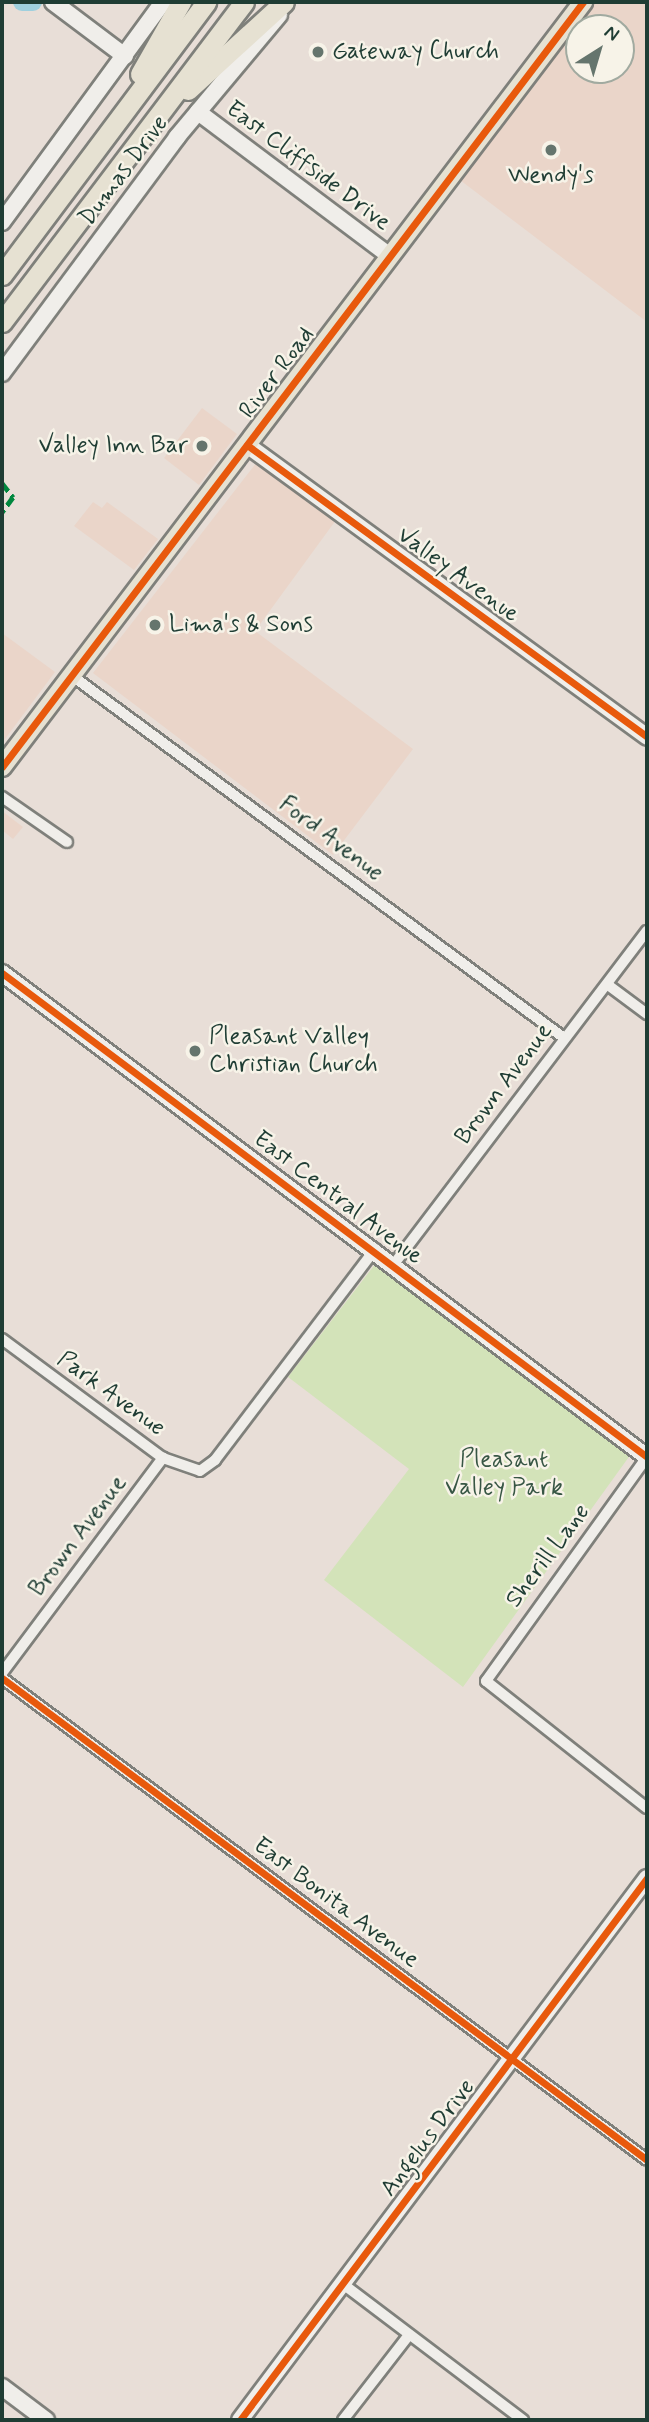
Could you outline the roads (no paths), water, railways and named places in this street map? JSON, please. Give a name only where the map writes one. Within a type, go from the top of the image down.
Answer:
[{"type":"highway","points":[[112,128],[181,2]]},
{"type":"highway","points":[[2,275],[206,2]]},
{"type":"highway","points":[[2,322],[244,2]]},
{"type":"highway","points":[[153,122],[284,2]]},
{"type":"main road","name":"River Road","points":[[2,767],[583,2]]},
{"type":"street","points":[[53,2],[125,56]]},
{"type":"street","points":[[2,222],[163,2]]},
{"type":"street","name":"Dumas Drive","points":[[2,373],[198,112],[290,2]]},
{"type":"street","name":"East Cliffside Drive","points":[[198,112],[390,256]]},
{"type":"street","name":"Valley Avenue","points":[[247,445],[647,737]]},
{"type":"street","name":"Ford Avenue","points":[[71,675],[564,1038]]},
{"type":"street","points":[[2,797],[66,842]]},
{"type":"street","name":"Brown Avenue","points":[[394,1264],[647,931]]},
{"type":"street","name":"East Central Avenue","points":[[2,973],[375,1249],[647,1457]]},
{"type":"street","points":[[608,985],[647,1014]]},
{"type":"street","name":"Park Avenue","points":[[2,1339],[163,1458],[200,1471],[223,1451],[375,1249]]},
{"type":"street","name":"Sherill Lane","points":[[647,1457],[486,1682],[647,1808]]},
{"type":"street","name":"Brown Avenue","points":[[2,1676],[163,1458]]},
{"type":"street","name":"East Bonita Avenue","points":[[2,1676],[647,2160]]},
{"type":"street","name":"Angelus Drive","points":[[240,2420],[647,1878]]},
{"type":"street","points":[[343,2284],[523,2420]]},
{"type":"street","points":[[342,2420],[409,2335]]},
{"type":"street","points":[[2,2387],[46,2420]]},
{"type":"waterway","points":[[22,2],[33,2]]},
{"type":"place","name":"Gateway Church","points":[[318,52]]},
{"type":"place","name":"Wendy's","points":[[551,150]]},
{"type":"place","name":"Valley Inn Bar","points":[[202,446]]},
{"type":"place","name":"Lima's & Sons","points":[[155,625]]},
{"type":"place","name":"Pleasant Valley Christian Church","points":[[195,1051]]},
{"type":"park label","name":"Pleasant Valley Park","points":[[504,1474]]}]
